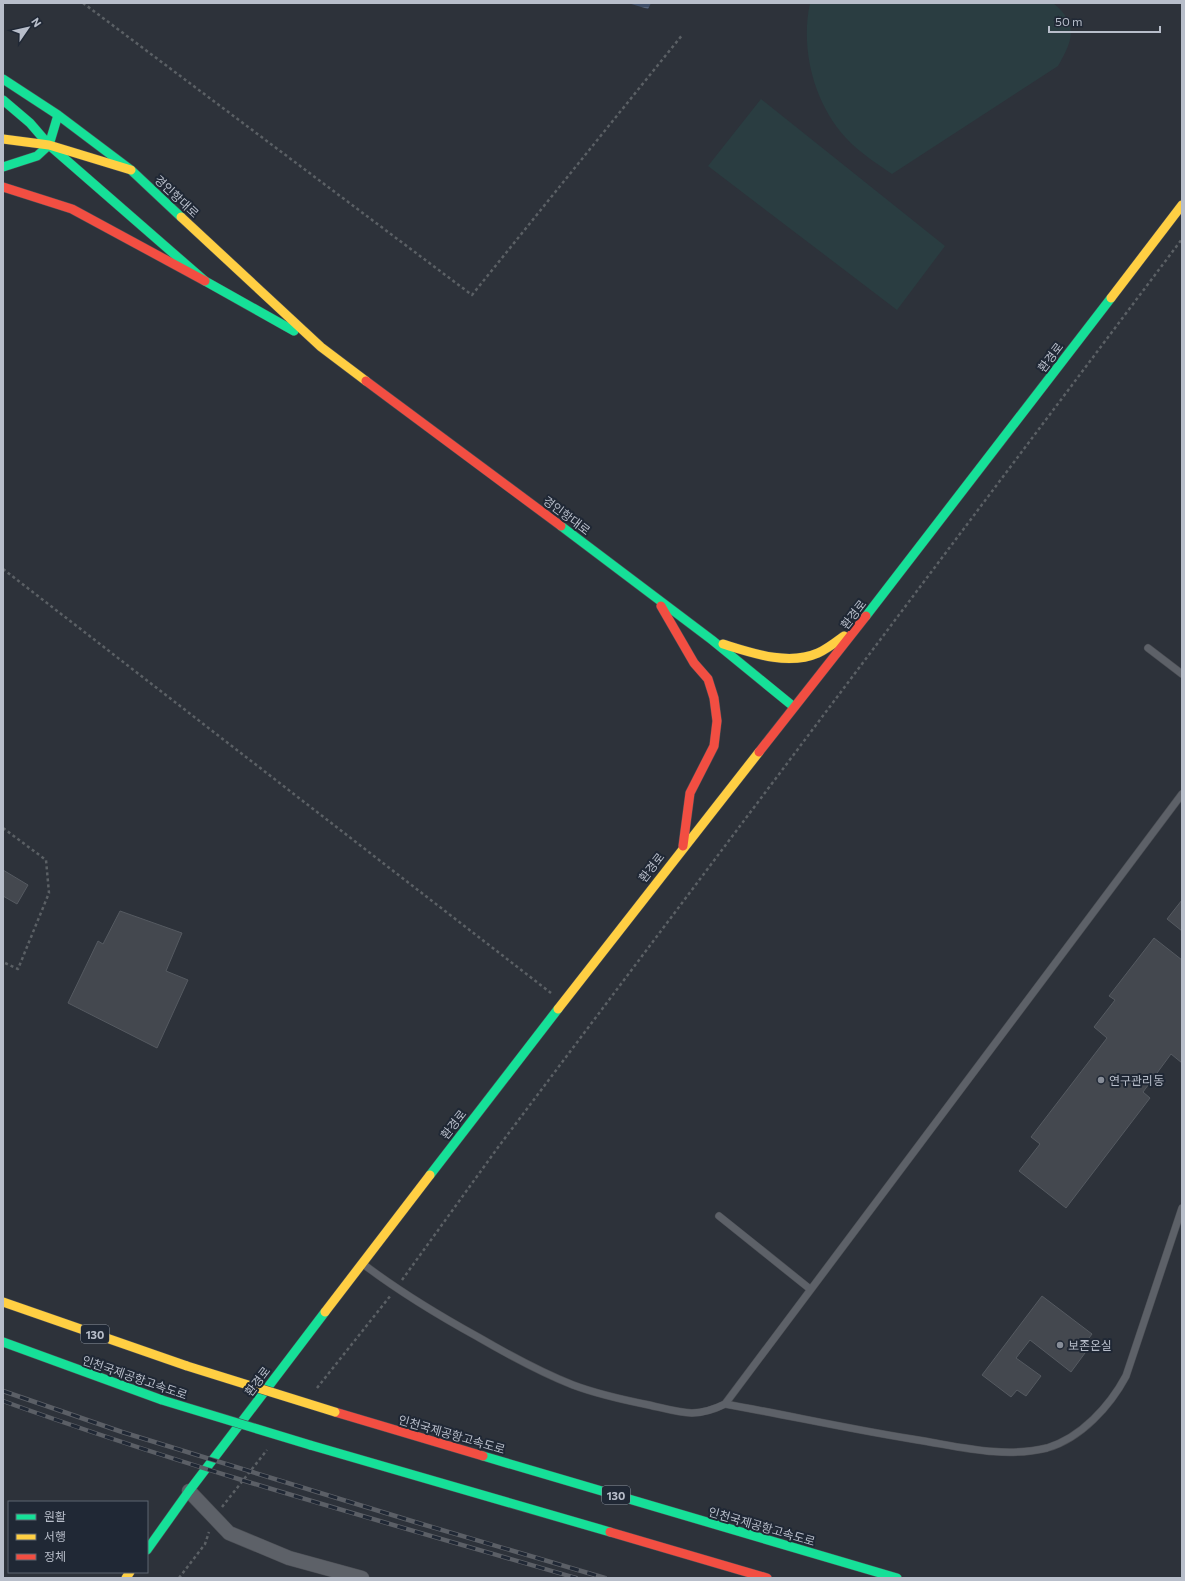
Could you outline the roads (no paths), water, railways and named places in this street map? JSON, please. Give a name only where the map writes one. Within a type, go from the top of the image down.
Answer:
[{"type":"main road","name":"경인항대로","points":[[3,79],[58,115],[131,170],[321,347],[657,598],[712,640],[794,707]]},
{"type":"main road","name":"경인항대로","points":[[3,100],[30,123],[48,145],[205,281],[321,347]]},
{"type":"main road","points":[[3,167],[37,156],[48,145],[58,115]]},
{"type":"main road","points":[[3,139],[48,145],[131,170]]},
{"type":"main road","points":[[3,187],[72,209],[205,281]]},
{"type":"main road","name":"환경로","points":[[148,1549],[189,1491],[362,1262],[683,847],[884,594],[1182,205]]},
{"type":"main road","points":[[712,640],[758,655],[802,658],[818,653],[844,636],[884,594]]},
{"type":"main road","points":[[657,598],[694,662],[708,679],[714,698],[717,721],[714,746],[690,794],[683,847]]},
{"type":"main road","name":"인천국제공항고속도로","points":[[3,1302],[187,1366],[335,1412],[897,1578]]},
{"type":"main road","name":"인천국제공항고속도로","points":[[3,1342],[162,1400],[310,1445],[767,1578]]},
{"type":"street","points":[[189,1491],[229,1532],[289,1558],[362,1578]]},
{"type":"lane","points":[[1148,648],[1182,674]]},
{"type":"lane","points":[[362,1262],[396,1289],[443,1318],[546,1374],[575,1386],[632,1402],[683,1412],[697,1413],[710,1411],[725,1404],[1182,794]]},
{"type":"lane","points":[[725,1404],[876,1434],[986,1451],[1012,1453],[1049,1447],[1064,1440],[1083,1428],[1098,1415],[1116,1394],[1126,1376],[1182,1208]]},
{"type":"lane","points":[[719,1216],[810,1290]]},
{"type":"water","points":[[628,3],[651,3],[648,9]]},
{"type":"railway","points":[[3,1391],[122,1432],[415,1522],[605,1578]]},
{"type":"railway","points":[[3,1401],[74,1426],[216,1472],[576,1578]]},
{"type":"place","name":"연구관리동","points":[[1101,1080]]},
{"type":"place","name":"보존온실","points":[[1060,1345]]}]
